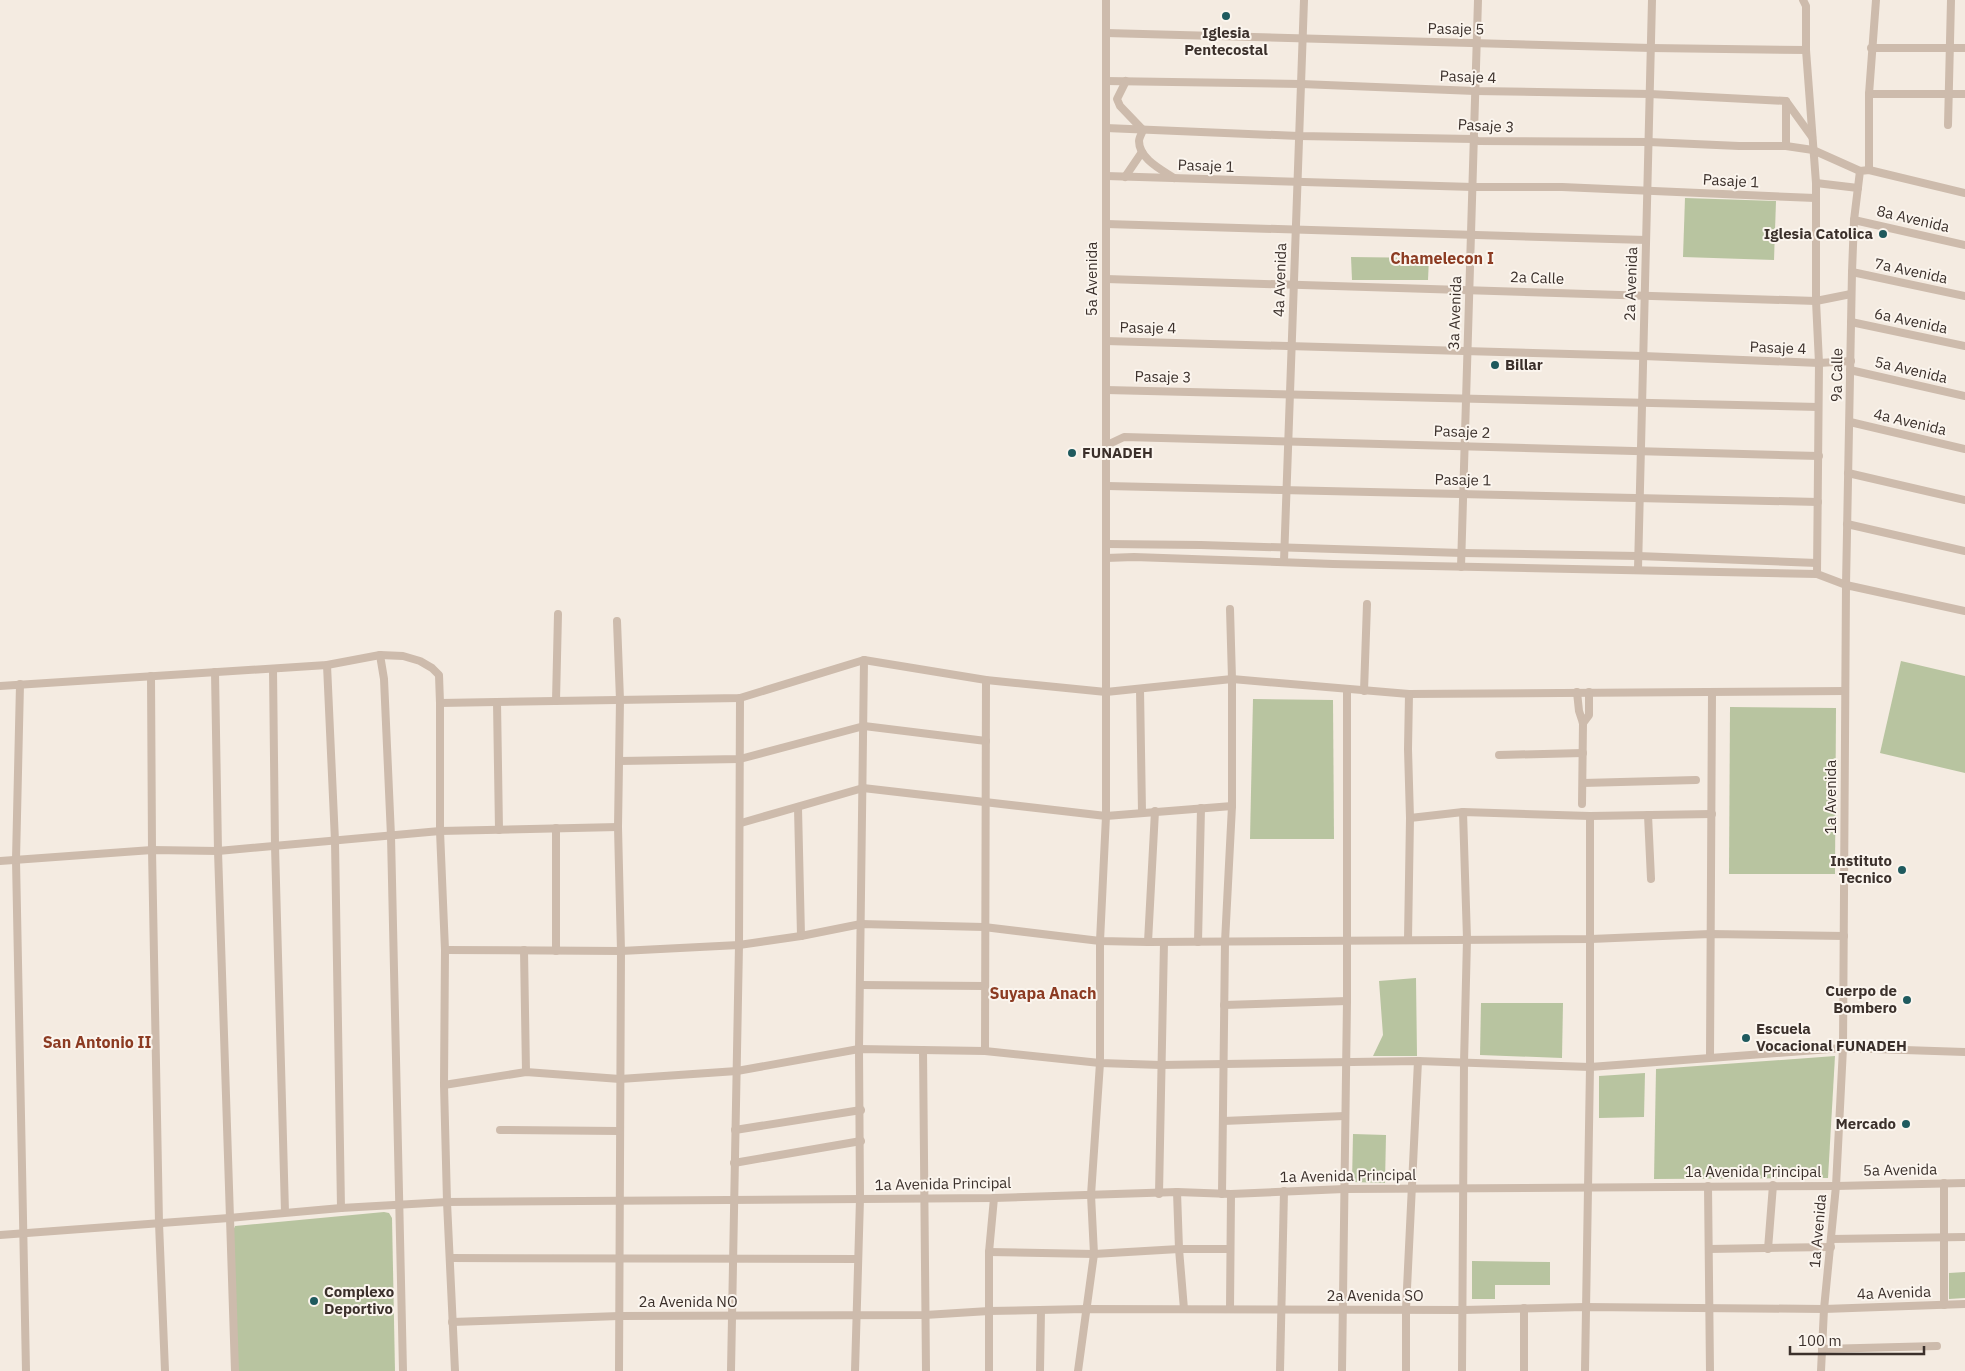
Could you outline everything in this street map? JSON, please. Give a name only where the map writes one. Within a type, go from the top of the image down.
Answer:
[{"type":"street","name":"5a Avenida","points":[[1078,1371],[1094,1254],[1091,1195],[1100,1063],[1100,941],[1106,816],[1106,0]]},
{"type":"street","name":"4a Avenida","points":[[1284,562],[1304,0]]},
{"type":"street","name":"3a Avenida","points":[[1461,567],[1478,0]]},
{"type":"street","name":"2a Avenida","points":[[1638,569],[1652,0]]},
{"type":"street","points":[[1803,0],[1806,6],[1806,50],[1816,183],[1816,301],[1819,363],[1817,574]]},
{"type":"street","name":"9a Calle","points":[[1846,585],[1854,220],[1858,188],[1864,170],[1871,48],[1876,0]]},
{"type":"street","points":[[1948,125],[1951,0]]},
{"type":"street","name":"Pasaje 5","points":[[1106,34],[1651,48],[1806,50]]},
{"type":"street","points":[[1871,48],[1965,48]]},
{"type":"street","name":"Pasaje 4","points":[[1106,81],[1301,84],[1476,91],[1650,94],[1786,101]]},
{"type":"street","points":[[1126,82],[1119,92],[1117,99],[1120,106],[1143,130],[1139,142],[1142,152],[1150,162],[1174,178]]},
{"type":"street","points":[[1869,94],[1965,94]]},
{"type":"street","points":[[1786,101],[1812,137]]},
{"type":"street","points":[[1786,101],[1786,146]]},
{"type":"street","name":"Pasaje 3","points":[[1106,128],[1299,136],[1474,139],[1478,141],[1649,142],[1786,146],[1813,150],[1864,170],[1965,193]]},
{"type":"street","points":[[1125,177],[1142,152]]},
{"type":"street","name":"Pasaje 1","points":[[1106,176],[1473,187],[1562,187],[1816,198]]},
{"type":"street","points":[[1816,183],[1858,188]]},
{"type":"street","name":"8a Avenida","points":[[1854,220],[1965,245]]},
{"type":"street","points":[[1106,224],[1646,240]]},
{"type":"street","name":"7a Avenida","points":[[1852,272],[1965,296]]},
{"type":"street","name":"2a Calle","points":[[1106,280],[1816,301],[1851,294]]},
{"type":"street","name":"6a Avenida","points":[[1851,322],[1965,346]]},
{"type":"street","name":"Pasaje 4","points":[[1106,341],[1643,356],[1819,363],[1850,366]]},
{"type":"street","name":"5a Avenida","points":[[1850,366],[1965,396]]},
{"type":"street","name":"Pasaje 3","points":[[1106,390],[1818,407]]},
{"type":"street","name":"4a Avenida","points":[[1850,422],[1965,449]]},
{"type":"street","name":"Pasaje 2","points":[[1107,445],[1124,437],[1819,456]]},
{"type":"street","points":[[1848,473],[1965,500]]},
{"type":"street","name":"Pasaje 1","points":[[1107,486],[1818,502]]},
{"type":"street","points":[[1847,524],[1965,551]]},
{"type":"street","points":[[1107,544],[1638,556],[1817,563]]},
{"type":"street","points":[[1106,558],[1134,557],[1461,567],[1817,574],[1846,585],[1965,611]]},
{"type":"street","name":"1a Avenida","points":[[1821,1371],[1824,1309],[1836,1186],[1843,1048],[1846,585]]},
{"type":"street","points":[[1364,691],[1367,604]]},
{"type":"street","points":[[1230,609],[1232,806],[1225,942],[1223,1121],[1230,1309]]},
{"type":"street","points":[[556,701],[558,614]]},
{"type":"street","points":[[617,621],[620,700],[618,827],[621,951],[619,1371]]},
{"type":"street","points":[[380,656],[384,679],[391,836],[403,1371]]},
{"type":"street","points":[[0,686],[327,665],[380,656],[404,656],[420,661],[432,668],[438,675],[440,702],[440,831],[445,950],[444,1086],[455,1371]]},
{"type":"street","points":[[440,702],[740,698],[864,660],[986,680],[1106,692],[1232,679],[1409,694],[1845,691]]},
{"type":"street","points":[[855,1371],[861,1141],[860,1049],[864,660]]},
{"type":"street","points":[[327,665],[335,841],[341,1208]]},
{"type":"street","points":[[273,669],[275,846],[285,1212]]},
{"type":"street","points":[[215,672],[218,850],[234,1371]]},
{"type":"street","points":[[151,676],[152,850],[159,1223],[165,1371]]},
{"type":"street","points":[[984,1052],[986,680]]},
{"type":"street","points":[[20,684],[16,860],[26,1371]]},
{"type":"street","points":[[1140,689],[1142,812]]},
{"type":"street","points":[[1342,1371],[1346,1061],[1347,690]]},
{"type":"street","points":[[1577,692],[1578,712],[1583,722],[1582,804]]},
{"type":"street","points":[[1583,722],[1589,715],[1589,692]]},
{"type":"street","points":[[1710,1057],[1712,693]]},
{"type":"street","points":[[1408,939],[1410,818],[1409,694]]},
{"type":"street","points":[[731,1371],[741,823],[740,698]]},
{"type":"street","points":[[496,702],[499,830]]},
{"type":"street","points":[[620,761],[740,759],[864,726],[986,741]]},
{"type":"street","points":[[1499,755],[1583,753]]},
{"type":"street","points":[[1583,783],[1696,780]]},
{"type":"street","points":[[741,823],[863,788],[1106,816],[1232,806]]},
{"type":"street","points":[[798,808],[801,936]]},
{"type":"street","points":[[1198,942],[1201,808]]},
{"type":"street","points":[[1148,942],[1154,811]]},
{"type":"street","points":[[1410,818],[1463,812],[1590,816],[1712,814]]},
{"type":"street","points":[[1462,1371],[1464,1063],[1467,939],[1463,812]]},
{"type":"street","points":[[1648,815],[1651,879]]},
{"type":"street","points":[[1585,1371],[1590,1067],[1590,816]]},
{"type":"street","points":[[0,861],[152,850],[218,850],[440,831],[618,827]]},
{"type":"street","points":[[556,828],[556,951]]},
{"type":"street","points":[[445,950],[621,951],[739,946],[861,924],[984,927],[1100,941],[1148,942],[1346,939],[1591,939],[1710,934],[1844,936]]},
{"type":"street","points":[[1159,1194],[1164,942]]},
{"type":"street","points":[[524,950],[526,1072]]},
{"type":"street","points":[[861,985],[984,986]]},
{"type":"street","points":[[1224,1005],[1346,1001]]},
{"type":"street","points":[[444,1086],[526,1072],[620,1079],[736,1071],[860,1049],[984,1052],[1100,1063],[1161,1066],[1418,1061],[1590,1067],[1843,1048],[1965,1052]]},
{"type":"street","points":[[923,1050],[926,1371]]},
{"type":"street","points":[[1406,1371],[1406,1309],[1418,1061]]},
{"type":"street","points":[[734,1130],[861,1110]]},
{"type":"street","points":[[1223,1121],[1345,1116]]},
{"type":"street","points":[[500,1130],[619,1131]]},
{"type":"street","points":[[734,1163],[861,1141]]},
{"type":"street","points":[[1944,1183],[1944,1305]]},
{"type":"street","name":"5a Avenida","points":[[1836,1186],[1965,1183]]},
{"type":"street","points":[[1768,1249],[1773,1185]]},
{"type":"street","points":[[1708,1186],[1710,1371]]},
{"type":"street","name":"1a Avenida Principal","points":[[0,1235],[285,1212],[447,1202],[620,1199],[994,1198],[1177,1192],[1226,1194],[1284,1191],[1464,1188],[1836,1186]]},
{"type":"street","points":[[1280,1371],[1284,1191]]},
{"type":"street","points":[[1177,1192],[1184,1309]]},
{"type":"street","points":[[990,1371],[989,1252],[994,1198]]},
{"type":"street","points":[[1831,1239],[1965,1237]]},
{"type":"street","points":[[1709,1249],[1831,1248]]},
{"type":"street","points":[[989,1252],[1094,1254],[1179,1249],[1229,1249]]},
{"type":"street","points":[[450,1258],[858,1259]]},
{"type":"street","name":"4a Avenida","points":[[1824,1309],[1965,1304]]},
{"type":"street","name":"2a Avenida SO","points":[[925,1315],[990,1311],[1086,1309],[1463,1310],[1585,1307],[1824,1309]]},
{"type":"street","points":[[1524,1308],[1524,1371]]},
{"type":"street","points":[[1040,1310],[1040,1371]]},
{"type":"street","name":"2a Avenida NO","points":[[452,1322],[619,1316],[925,1315]]},
{"type":"street","points":[[1822,1349],[1937,1346]]},
{"type":"green space","points":[[1685,198],[1776,201],[1774,260],[1683,257]]},
{"type":"green space","points":[[1351,257],[1429,258],[1428,280],[1352,280]]},
{"type":"green space","points":[[1901,661],[1965,676],[1965,773],[1880,753]]},
{"type":"green space","points":[[1253,699],[1333,700],[1334,839],[1250,839]]},
{"type":"green space","points":[[1730,707],[1836,708],[1835,874],[1729,874]]},
{"type":"green space","points":[[1416,978],[1417,1056],[1373,1056],[1383,1035],[1379,981]]},
{"type":"green space","points":[[1481,1003],[1563,1003],[1562,1058],[1480,1055]]},
{"type":"green space","points":[[1835,1056],[1828,1178],[1654,1179],[1656,1069]]},
{"type":"green space","points":[[1645,1073],[1644,1117],[1599,1118],[1599,1076]]},
{"type":"green space","points":[[1353,1134],[1386,1135],[1385,1183],[1352,1182]]},
{"type":"green space","name":"Complexo Deportivo","points":[[389,1213],[392,1218],[395,1371],[238,1371],[233,1231],[235,1226]]},
{"type":"green space","points":[[1472,1261],[1550,1262],[1550,1285],[1495,1285],[1495,1299],[1472,1299]]},
{"type":"green space","points":[[1965,1272],[1965,1298],[1949,1299],[1949,1273]]},
{"type":"place","name":"Iglesia Pentecostal","points":[[1226,16]]},
{"type":"place","name":"Iglesia Catolica","points":[[1883,234]]},
{"type":"place","name":"Billar","points":[[1495,365]]},
{"type":"place","name":"FUNADEH","points":[[1072,453]]},
{"type":"place","name":"Instituto Tecnico","points":[[1902,870]]},
{"type":"place","name":"Cuerpo de Bombero","points":[[1907,1000]]},
{"type":"place","name":"Escuela Vocacional FUNADEH","points":[[1746,1038]]},
{"type":"place","name":"Mercado","points":[[1906,1124]]},
{"type":"place","name":"Complexo Deportivo","points":[[314,1301]]},
{"type":"district","name":"Chamelecon I","points":[[1442,258]]},
{"type":"district","name":"Suyapa Anach","points":[[1043,993]]},
{"type":"district","name":"San Antonio II","points":[[97,1042]]}]
